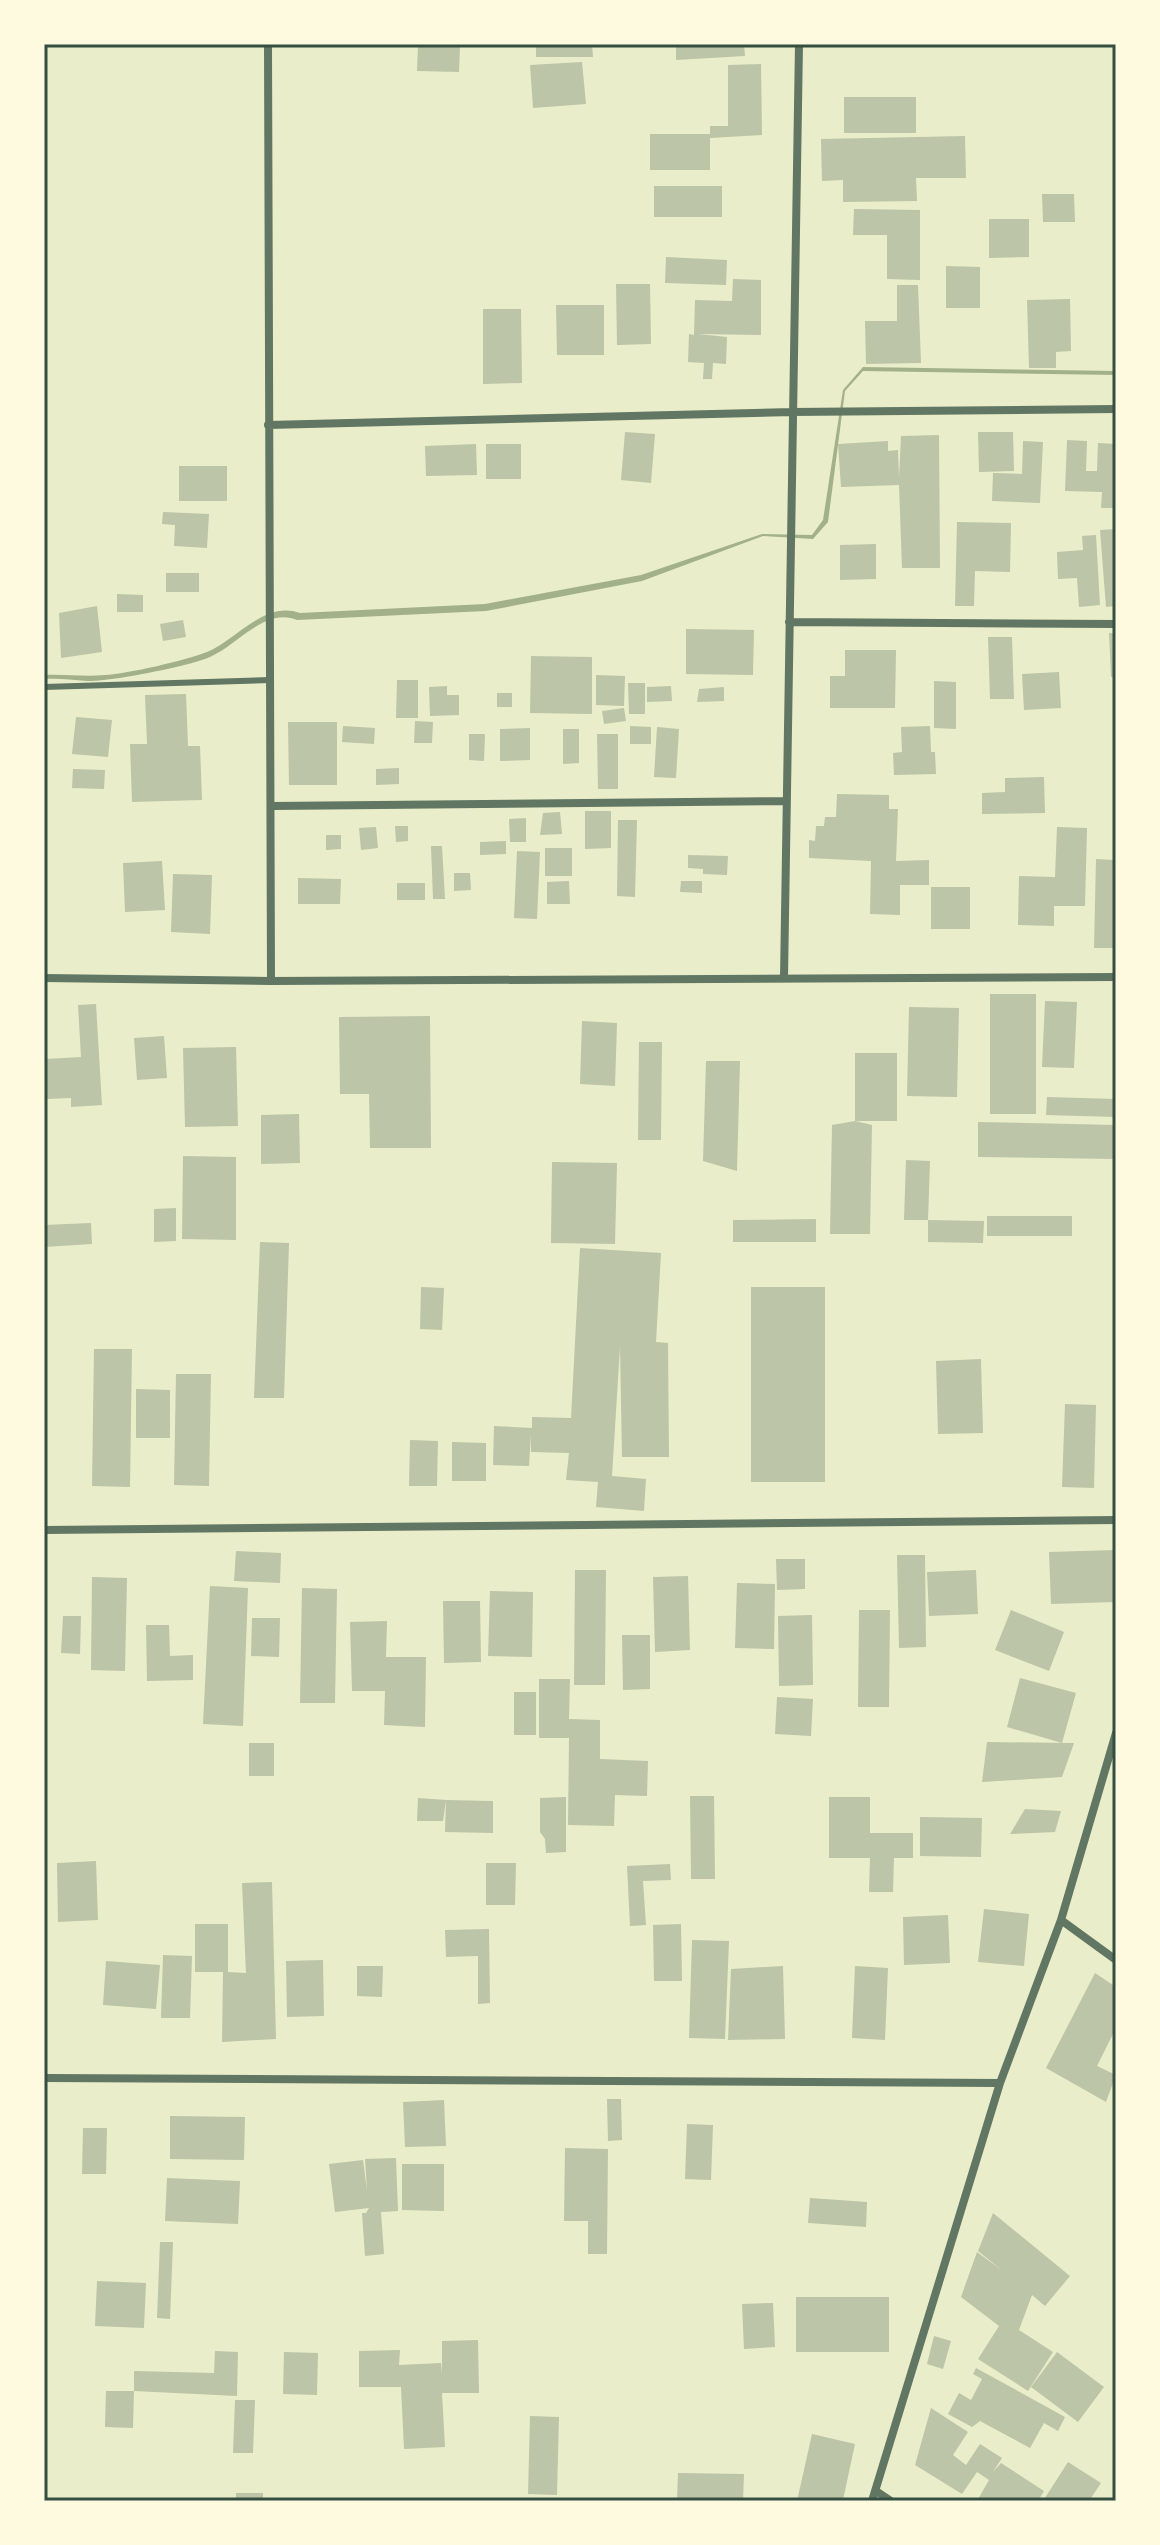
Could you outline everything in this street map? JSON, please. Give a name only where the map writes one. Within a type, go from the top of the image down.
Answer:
[{"type":"street","points":[[268,44],[271,981]]},
{"type":"street","points":[[784,978],[799,44]]},
{"type":"street","points":[[268,425],[792,412],[1116,409]]},
{"type":"street","points":[[789,622],[1116,624]]},
{"type":"street","points":[[272,806],[785,801]]},
{"type":"street","points":[[44,978],[271,981],[1116,977]]},
{"type":"street","points":[[44,1530],[1116,1520]]},
{"type":"street","points":[[872,2501],[1000,2083],[1061,1920],[1116,1733]]},
{"type":"street","points":[[1061,1920],[1116,1960]]},
{"type":"street","points":[[44,2078],[1000,2083]]},
{"type":"street","points":[[876,2491],[891,2501]]},
{"type":"lane","points":[[44,687],[271,680]]},
{"type":"shaded area","points":[[863,367],[1116,371],[1116,375],[863,371],[845,391],[828,522],[813,539],[763,536],[642,581],[486,611],[274,619],[252,629],[210,657],[185,665],[98,681],[44,679],[44,675],[115,674],[186,659],[207,652],[251,623],[275,612],[485,604],[641,575],[762,534],[812,535],[823,520],[843,390]]},
{"type":"building","points":[[536,44],[592,44],[593,57],[536,57]]},
{"type":"building","points":[[676,44],[744,44],[745,56],[676,60]]},
{"type":"building","points":[[418,45],[460,47],[459,72],[417,71]]},
{"type":"building","points":[[582,62],[586,104],[533,108],[530,65]]},
{"type":"building","points":[[761,64],[762,135],[710,138],[710,170],[650,170],[650,134],[710,134],[710,126],[728,126],[728,65]]},
{"type":"building","points":[[844,97],[916,97],[916,133],[844,133]]},
{"type":"building","points":[[965,136],[966,178],[916,178],[917,201],[843,202],[843,180],[822,181],[821,139]]},
{"type":"building","points":[[654,186],[722,186],[722,217],[654,217]]},
{"type":"building","points":[[1042,194],[1074,194],[1075,222],[1043,222]]},
{"type":"building","points":[[854,209],[920,210],[920,280],[887,279],[887,235],[853,235]]},
{"type":"building","points":[[989,219],[1029,219],[1029,257],[989,258]]},
{"type":"building","points":[[666,257],[727,260],[726,285],[665,283]]},
{"type":"building","points":[[946,266],[980,267],[980,308],[946,308]]},
{"type":"building","points":[[733,279],[761,280],[761,335],[698,334],[727,337],[726,364],[713,363],[712,379],[703,379],[704,363],[688,362],[689,334],[694,335],[695,300],[732,301]]},
{"type":"building","points":[[616,284],[650,284],[651,344],[617,345]]},
{"type":"building","points":[[897,285],[918,285],[921,363],[866,364],[865,321],[897,321]]},
{"type":"building","points":[[1070,299],[1071,351],[1056,352],[1056,368],[1029,368],[1027,300]]},
{"type":"building","points":[[556,305],[604,305],[604,355],[557,355]]},
{"type":"building","points":[[483,309],[521,309],[522,383],[483,384]]},
{"type":"building","points":[[625,432],[655,434],[651,483],[621,480]]},
{"type":"building","points":[[978,432],[1013,432],[1014,471],[979,472]]},
{"type":"building","points":[[939,435],[940,568],[902,568],[899,485],[841,487],[838,444],[888,441],[888,451],[898,450],[899,478],[901,436]]},
{"type":"building","points":[[1067,440],[1087,441],[1086,471],[1097,471],[1098,443],[1116,444],[1116,508],[1101,508],[1102,492],[1065,491]]},
{"type":"building","points":[[1023,441],[1043,442],[1040,503],[992,501],[993,473],[1022,474]]},
{"type":"building","points":[[476,444],[477,475],[426,476],[425,446]]},
{"type":"building","points":[[486,444],[521,444],[521,479],[486,479]]},
{"type":"building","points":[[179,466],[227,466],[227,501],[179,501]]},
{"type":"building","points":[[163,512],[209,514],[207,548],[174,546],[175,525],[162,524]]},
{"type":"building","points":[[957,522],[1011,523],[1010,572],[975,571],[974,606],[955,606]]},
{"type":"building","points":[[1116,529],[1116,606],[1106,607],[1100,530]]},
{"type":"building","points":[[1096,535],[1100,605],[1079,607],[1077,578],[1058,579],[1057,552],[1083,550],[1082,536]]},
{"type":"building","points":[[876,544],[876,579],[840,580],[840,545]]},
{"type":"building","points":[[166,573],[199,573],[199,592],[166,592]]},
{"type":"building","points":[[117,594],[143,595],[143,612],[117,612]]},
{"type":"building","points":[[97,606],[102,652],[61,658],[59,613]]},
{"type":"building","points":[[183,620],[186,637],[163,641],[160,624]]},
{"type":"building","points":[[686,629],[754,630],[753,675],[686,674]]},
{"type":"building","points":[[1109,633],[1116,633],[1116,677],[1111,677]]},
{"type":"building","points":[[988,637],[1012,637],[1014,699],[990,699]]},
{"type":"building","points":[[845,650],[896,650],[895,708],[830,708],[830,676],[845,676]]},
{"type":"building","points":[[531,656],[592,657],[592,714],[530,713]]},
{"type":"building","points":[[1059,672],[1061,708],[1024,710],[1022,674]]},
{"type":"building","points":[[596,675],[625,676],[624,706],[596,705]]},
{"type":"building","points":[[397,680],[418,680],[418,718],[396,718]]},
{"type":"building","points":[[934,681],[956,682],[956,729],[934,728]]},
{"type":"building","points":[[628,683],[645,683],[645,714],[629,714]]},
{"type":"building","points":[[447,686],[447,695],[459,695],[459,715],[430,716],[429,687]]},
{"type":"building","points":[[671,686],[672,701],[647,702],[647,687]]},
{"type":"building","points":[[724,687],[724,701],[697,702],[699,689]]},
{"type":"building","points":[[497,693],[512,693],[512,707],[497,707]]},
{"type":"building","points":[[186,694],[188,746],[200,746],[202,800],[132,802],[130,744],[147,744],[145,695]]},
{"type":"building","points":[[624,708],[626,721],[604,724],[602,711]]},
{"type":"building","points":[[76,717],[112,720],[108,757],[72,754]]},
{"type":"building","points":[[415,721],[433,722],[432,743],[414,743]]},
{"type":"building","points":[[288,722],[337,722],[337,785],[289,785]]},
{"type":"building","points":[[343,726],[375,728],[374,744],[342,742]]},
{"type":"building","points":[[630,726],[651,727],[651,744],[630,744]]},
{"type":"building","points":[[930,726],[936,774],[894,775],[893,753],[902,752],[901,727]]},
{"type":"building","points":[[657,727],[679,729],[676,778],[654,777]]},
{"type":"building","points":[[530,728],[530,760],[500,761],[500,729]]},
{"type":"building","points":[[563,729],[579,729],[579,763],[563,764]]},
{"type":"building","points":[[469,734],[485,734],[484,761],[469,760]]},
{"type":"building","points":[[597,734],[618,734],[618,789],[598,789]]},
{"type":"building","points":[[399,768],[399,784],[376,785],[376,769]]},
{"type":"building","points":[[73,769],[105,770],[104,789],[72,788]]},
{"type":"building","points":[[1044,777],[1045,813],[982,814],[982,793],[1005,792],[1005,778]]},
{"type":"building","points":[[837,794],[889,795],[889,809],[898,809],[896,861],[929,860],[929,885],[900,885],[900,915],[870,914],[871,861],[809,858],[809,840],[815,841],[816,826],[824,826],[825,817],[836,817]]},
{"type":"building","points":[[585,811],[611,811],[611,848],[585,849]]},
{"type":"building","points":[[560,812],[562,834],[540,835],[543,813]]},
{"type":"building","points":[[526,818],[526,842],[510,842],[509,819]]},
{"type":"building","points":[[618,820],[637,820],[635,897],[617,896]]},
{"type":"building","points":[[395,826],[408,826],[408,841],[396,842]]},
{"type":"building","points":[[376,827],[378,848],[361,850],[359,828]]},
{"type":"building","points":[[1057,827],[1087,828],[1085,906],[1054,906],[1054,926],[1018,925],[1019,876],[1055,877]]},
{"type":"building","points":[[326,835],[341,835],[341,849],[326,850]]},
{"type":"building","points":[[506,841],[506,854],[480,855],[480,842]]},
{"type":"building","points":[[431,846],[442,846],[445,899],[433,899]]},
{"type":"building","points":[[545,848],[572,848],[572,876],[545,876]]},
{"type":"building","points":[[517,851],[540,852],[537,919],[514,918]]},
{"type":"building","points":[[688,855],[728,856],[727,875],[703,874],[703,869],[688,868]]},
{"type":"building","points":[[1096,859],[1116,860],[1116,948],[1094,948]]},
{"type":"building","points":[[162,861],[165,910],[125,912],[123,863]]},
{"type":"building","points":[[454,873],[470,873],[471,890],[454,891]]},
{"type":"building","points":[[173,874],[212,875],[210,934],[171,932]]},
{"type":"building","points":[[298,878],[341,879],[340,904],[298,904]]},
{"type":"building","points":[[569,881],[570,904],[547,904],[547,882]]},
{"type":"building","points":[[681,881],[702,881],[702,893],[680,892]]},
{"type":"building","points":[[397,883],[425,883],[425,900],[397,900]]},
{"type":"building","points":[[931,887],[970,887],[970,929],[931,929]]},
{"type":"building","points":[[990,994],[1036,994],[1036,1114],[990,1114]]},
{"type":"building","points":[[1045,1001],[1077,1002],[1074,1068],[1042,1067]]},
{"type":"building","points":[[96,1004],[102,1105],[71,1107],[71,1098],[47,1099],[45,1059],[81,1057],[78,1005]]},
{"type":"building","points":[[909,1007],[959,1008],[957,1097],[907,1096]]},
{"type":"building","points":[[430,1016],[431,1148],[370,1148],[369,1094],[340,1094],[339,1017]]},
{"type":"building","points":[[582,1021],[617,1023],[615,1086],[580,1084]]},
{"type":"building","points":[[164,1036],[167,1078],[137,1080],[134,1038]]},
{"type":"building","points":[[639,1042],[662,1042],[661,1140],[638,1140]]},
{"type":"building","points":[[236,1047],[238,1126],[185,1127],[183,1048]]},
{"type":"building","points":[[855,1053],[897,1053],[897,1121],[855,1121]]},
{"type":"building","points":[[706,1061],[740,1061],[737,1171],[703,1161]]},
{"type":"building","points":[[1047,1097],[1116,1099],[1116,1117],[1046,1115]]},
{"type":"building","points":[[299,1114],[300,1163],[261,1164],[261,1115]]},
{"type":"building","points":[[855,1121],[872,1125],[870,1234],[830,1234],[832,1125]]},
{"type":"building","points":[[978,1122],[1116,1125],[1116,1159],[978,1157]]},
{"type":"building","points":[[183,1156],[236,1157],[236,1240],[182,1239]]},
{"type":"building","points":[[906,1160],[930,1161],[928,1220],[904,1220]]},
{"type":"building","points":[[552,1162],[617,1163],[615,1244],[551,1243]]},
{"type":"building","points":[[176,1208],[176,1241],[154,1242],[154,1209]]},
{"type":"building","points":[[987,1216],[1072,1216],[1072,1236],[987,1236]]},
{"type":"building","points":[[816,1219],[816,1242],[733,1242],[733,1220]]},
{"type":"building","points":[[928,1220],[984,1221],[983,1243],[928,1242]]},
{"type":"building","points":[[91,1223],[92,1244],[44,1247],[44,1225]]},
{"type":"building","points":[[260,1242],[289,1243],[284,1398],[254,1398]]},
{"type":"building","points":[[580,1248],[661,1253],[656,1342],[668,1343],[669,1457],[622,1457],[620,1347],[612,1476],[646,1479],[644,1511],[596,1507],[598,1482],[566,1480],[569,1453],[531,1452],[531,1434],[529,1466],[493,1465],[494,1426],[532,1428],[532,1417],[571,1418]]},
{"type":"building","points":[[421,1287],[444,1288],[442,1330],[420,1329]]},
{"type":"building","points":[[751,1287],[825,1287],[825,1482],[751,1482]]},
{"type":"building","points":[[94,1349],[132,1349],[130,1487],[92,1486]]},
{"type":"building","points":[[981,1359],[983,1433],[938,1434],[936,1361]]},
{"type":"building","points":[[176,1374],[211,1374],[209,1486],[174,1485]]},
{"type":"building","points":[[136,1389],[170,1390],[170,1438],[136,1438]]},
{"type":"building","points":[[1065,1404],[1096,1405],[1094,1488],[1062,1487]]},
{"type":"building","points":[[410,1440],[438,1441],[437,1486],[409,1486]]},
{"type":"building","points":[[452,1442],[486,1443],[486,1481],[452,1481]]},
{"type":"building","points":[[1116,1550],[1116,1602],[1051,1604],[1049,1552]]},
{"type":"building","points":[[236,1551],[281,1553],[280,1583],[234,1581]]},
{"type":"building","points":[[897,1555],[925,1555],[926,1647],[899,1648]]},
{"type":"building","points":[[776,1559],[805,1559],[805,1589],[777,1590]]},
{"type":"building","points":[[575,1570],[606,1570],[605,1685],[574,1685]]},
{"type":"building","points":[[976,1570],[978,1614],[929,1616],[927,1572]]},
{"type":"building","points":[[688,1576],[690,1650],[655,1652],[653,1577]]},
{"type":"building","points":[[92,1577],[127,1578],[125,1671],[91,1670]]},
{"type":"building","points":[[737,1583],[775,1584],[774,1649],[735,1648]]},
{"type":"building","points":[[210,1586],[248,1588],[243,1726],[203,1724]]},
{"type":"building","points":[[302,1588],[337,1589],[335,1703],[300,1703]]},
{"type":"building","points":[[490,1591],[533,1592],[532,1657],[488,1656]]},
{"type":"building","points":[[443,1601],[480,1601],[481,1662],[444,1663]]},
{"type":"building","points":[[859,1610],[890,1610],[889,1707],[858,1707]]},
{"type":"building","points":[[1011,1610],[1064,1632],[1049,1671],[995,1650]]},
{"type":"building","points":[[812,1615],[813,1685],[779,1686],[778,1616]]},
{"type":"building","points":[[63,1616],[81,1616],[80,1654],[61,1653]]},
{"type":"building","points":[[252,1618],[280,1618],[279,1657],[251,1656]]},
{"type":"building","points":[[387,1621],[386,1657],[426,1657],[425,1727],[384,1725],[385,1691],[352,1691],[350,1622]]},
{"type":"building","points":[[146,1625],[169,1625],[170,1656],[193,1655],[193,1680],[147,1681]]},
{"type":"building","points":[[622,1635],[650,1635],[650,1689],[623,1690]]},
{"type":"building","points":[[1020,1678],[1076,1693],[1062,1743],[1007,1727]]},
{"type":"building","points":[[539,1679],[570,1679],[569,1719],[600,1720],[600,1759],[648,1761],[647,1796],[615,1795],[614,1826],[568,1825],[569,1738],[539,1738]]},
{"type":"building","points":[[514,1692],[536,1692],[536,1735],[514,1735]]},
{"type":"building","points":[[777,1697],[813,1699],[811,1736],[775,1734]]},
{"type":"building","points":[[987,1742],[1074,1743],[1062,1777],[982,1782]]},
{"type":"building","points":[[249,1743],[274,1743],[274,1776],[249,1776]]},
{"type":"building","points":[[690,1796],[714,1796],[715,1879],[691,1879]]},
{"type":"building","points":[[566,1797],[566,1852],[546,1853],[545,1839],[540,1832],[540,1798]]},
{"type":"building","points":[[829,1797],[870,1797],[870,1833],[913,1833],[913,1858],[894,1858],[893,1892],[869,1892],[870,1858],[829,1858]]},
{"type":"building","points":[[418,1798],[446,1800],[443,1821],[417,1821]]},
{"type":"building","points":[[446,1800],[493,1801],[493,1833],[445,1832]]},
{"type":"building","points":[[1025,1809],[1061,1811],[1055,1832],[1010,1834]]},
{"type":"building","points":[[920,1817],[982,1818],[981,1857],[920,1856]]},
{"type":"building","points":[[96,1861],[98,1920],[58,1922],[57,1863]]},
{"type":"building","points":[[486,1863],[516,1863],[515,1905],[486,1905]]},
{"type":"building","points":[[670,1864],[671,1880],[643,1881],[646,1925],[630,1926],[627,1866]]},
{"type":"building","points":[[272,1882],[276,2039],[222,2042],[223,1972],[195,1972],[195,1924],[228,1924],[228,1972],[246,1973],[242,1883]]},
{"type":"building","points":[[984,1909],[1029,1914],[1024,1966],[978,1962]]},
{"type":"building","points":[[948,1915],[950,1963],[904,1965],[903,1917]]},
{"type":"building","points":[[681,1924],[682,1981],[654,1981],[653,1925]]},
{"type":"building","points":[[489,1929],[490,2003],[478,2004],[478,1956],[446,1957],[445,1930]]},
{"type":"building","points":[[692,1940],[729,1941],[725,2039],[689,2038]]},
{"type":"building","points":[[163,1955],[192,1956],[190,2018],[161,2018]]},
{"type":"building","points":[[323,1960],[324,2016],[287,2017],[286,1961]]},
{"type":"building","points":[[106,1961],[160,1965],[156,2009],[103,2005]]},
{"type":"building","points":[[357,1966],[383,1966],[382,1997],[357,1996]]},
{"type":"building","points":[[783,1966],[785,2039],[728,2040],[731,1969]]},
{"type":"building","points":[[855,1966],[888,1968],[885,2040],[852,2038]]},
{"type":"building","points":[[1095,1973],[1116,1987],[1116,2035],[1113,2034],[1097,2066],[1116,2075],[1106,2102],[1046,2068]]},
{"type":"building","points":[[607,2099],[621,2099],[622,2140],[608,2141]]},
{"type":"building","points":[[444,2100],[446,2146],[405,2147],[403,2102]]},
{"type":"building","points":[[170,2116],[245,2117],[244,2160],[170,2159]]},
{"type":"building","points":[[687,2124],[713,2125],[711,2180],[685,2179]]},
{"type":"building","points":[[83,2128],[107,2128],[106,2174],[82,2174]]},
{"type":"building","points":[[565,2148],[608,2149],[607,2254],[588,2254],[588,2221],[564,2221]]},
{"type":"building","points":[[396,2158],[398,2211],[381,2212],[384,2254],[365,2256],[362,2213],[369,2208],[335,2212],[329,2164],[363,2160],[367,2191],[365,2159]]},
{"type":"building","points":[[402,2164],[444,2164],[444,2211],[402,2210]]},
{"type":"building","points":[[167,2178],[240,2181],[238,2224],[165,2221]]},
{"type":"building","points":[[810,2198],[867,2202],[866,2227],[808,2223]]},
{"type":"building","points":[[993,2213],[1070,2276],[1045,2306],[1032,2295],[1019,2330],[1053,2352],[1028,2391],[978,2359],[999,2326],[961,2297],[977,2252],[1003,2271],[978,2251]]},
{"type":"building","points":[[160,2242],[173,2242],[170,2319],[157,2318]]},
{"type":"building","points":[[97,2281],[146,2283],[144,2328],[95,2326]]},
{"type":"building","points":[[796,2297],[889,2297],[889,2352],[796,2352]]},
{"type":"building","points":[[773,2303],[775,2347],[744,2349],[742,2304]]},
{"type":"building","points":[[934,2336],[951,2341],[943,2369],[927,2364]]},
{"type":"building","points":[[478,2340],[479,2393],[442,2393],[445,2447],[404,2449],[401,2387],[359,2387],[359,2351],[400,2350],[399,2365],[441,2363],[442,2374],[442,2341]]},
{"type":"building","points":[[215,2351],[238,2352],[237,2396],[134,2391],[134,2371],[214,2373]]},
{"type":"building","points":[[284,2352],[318,2353],[317,2395],[283,2394]]},
{"type":"building","points":[[1057,2352],[1104,2387],[1078,2422],[1031,2387]]},
{"type":"building","points":[[976,2368],[1065,2417],[1058,2431],[1044,2423],[1030,2448],[980,2421],[972,2427],[948,2414],[959,2393],[971,2400],[982,2379],[973,2374]]},
{"type":"building","points":[[106,2391],[134,2391],[133,2428],[105,2427]]},
{"type":"building","points":[[235,2400],[255,2400],[253,2453],[233,2453]]},
{"type":"building","points":[[931,2408],[968,2432],[953,2455],[966,2465],[980,2444],[1002,2458],[993,2472],[1001,2463],[1044,2491],[1038,2501],[977,2501],[989,2480],[977,2472],[962,2494],[915,2465]]},
{"type":"building","points":[[530,2416],[559,2417],[557,2495],[528,2494]]},
{"type":"building","points":[[812,2434],[855,2444],[843,2500],[797,2501]]},
{"type":"building","points":[[1068,2462],[1101,2483],[1089,2501],[1043,2501]]},
{"type":"building","points":[[678,2473],[744,2474],[743,2501],[677,2501]]},
{"type":"building","points":[[236,2493],[263,2493],[263,2501],[236,2501]]}]
